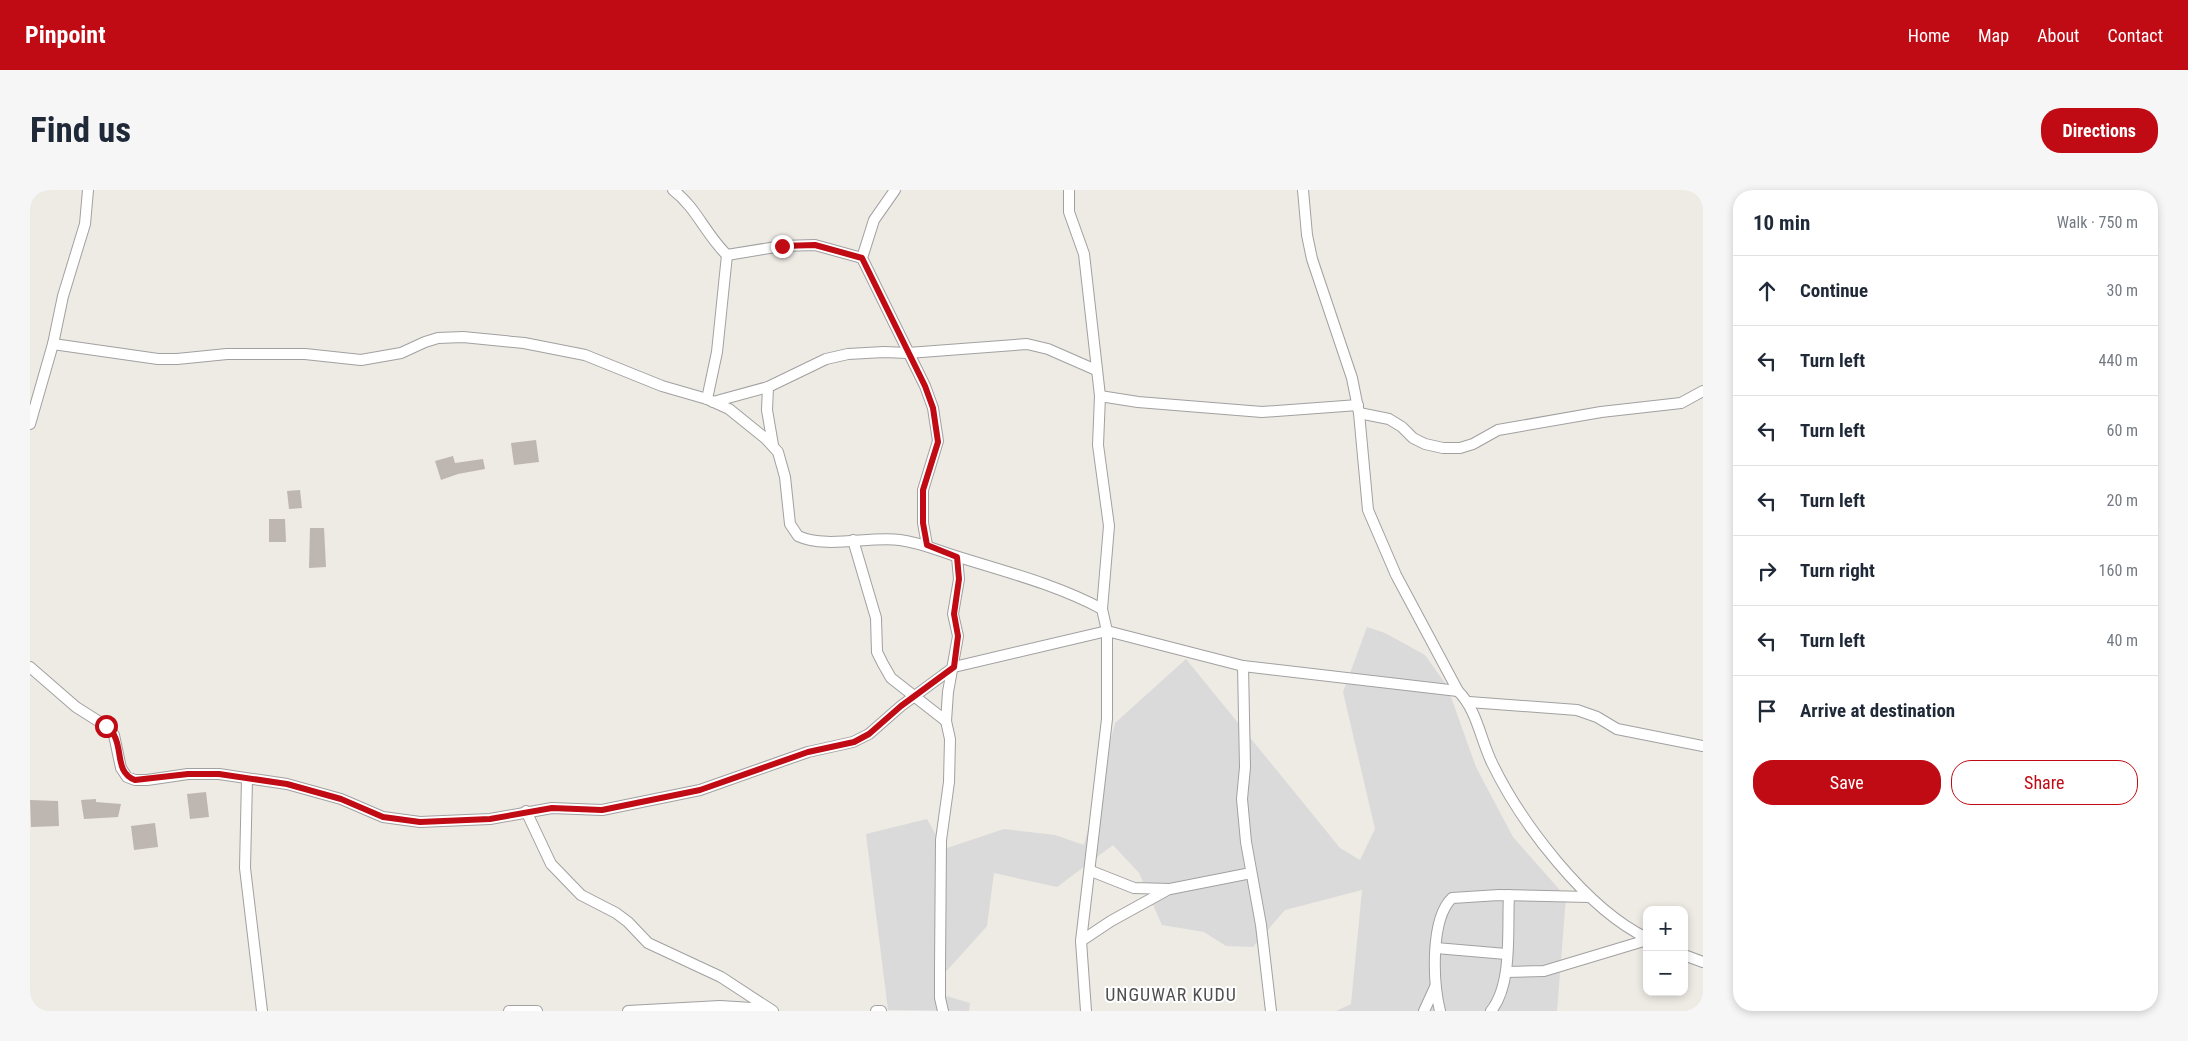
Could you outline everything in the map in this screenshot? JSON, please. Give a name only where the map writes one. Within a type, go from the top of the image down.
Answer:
[{"type":"street","points":[[30,424],[53,344],[63,296],[85,224],[88,190]]},
{"type":"street","points":[[673,190],[694,209],[702,226],[727,255],[710,400]]},
{"type":"street","points":[[895,190],[874,220],[862,258],[933,408],[938,442],[923,490],[922,506],[927,545]]},
{"type":"street","points":[[1069,190],[1069,212],[1084,254],[1100,396],[1098,445],[1109,526],[1102,608],[1107,631],[1108,719],[1092,838],[1091,871],[1081,941],[1086,1011]]},
{"type":"street","points":[[1303,190],[1307,235],[1312,259],[1352,378],[1358,409],[1368,510],[1396,575],[1458,691],[1469,702],[1491,762],[1509,794],[1556,859],[1589,897],[1632,931],[1643,937]]},
{"type":"street","points":[[727,255],[782,246],[815,245],[862,258]]},
{"type":"street","points":[[53,344],[158,359],[227,354],[304,354],[361,360],[401,353],[438,338],[488,339],[524,343],[585,354],[662,386],[710,400],[729,408],[778,452],[785,477],[793,531],[804,539],[816,541],[899,540],[927,545],[957,557],[1044,582],[1102,608]]},
{"type":"street","points":[[710,400],[768,387],[826,359],[848,354],[908,353],[1027,344],[1048,349],[1096,370]]},
{"type":"street","points":[[768,387],[767,410],[773,446]]},
{"type":"street","points":[[1100,396],[1138,402],[1262,412],[1358,409],[1388,419],[1425,444],[1443,448],[1460,448],[1473,444],[1498,430],[1592,414],[1681,403],[1703,391]]},
{"type":"street","points":[[853,540],[876,618],[877,652],[891,678],[946,721]]},
{"type":"street","points":[[943,1011],[940,998],[941,840],[949,782],[950,739],[946,721],[948,692],[954,667],[958,636],[954,614],[959,579],[957,557]]},
{"type":"street","points":[[30,667],[83,712],[106,726],[114,735],[121,768],[127,777],[135,780],[147,780],[188,774],[219,774],[287,784],[341,799],[383,817],[420,822],[490,819],[526,811],[552,808],[602,810],[700,790],[808,752],[854,742],[869,734],[954,667],[1107,631],[1243,666],[1458,691]]},
{"type":"street","points":[[1243,666],[1245,767],[1242,799],[1251,874],[1261,925],[1271,1011]]},
{"type":"street","points":[[1469,702],[1577,710],[1597,717],[1618,729],[1703,746]]},
{"type":"street","points":[[247,779],[245,868],[262,1011]]},
{"type":"street","points":[[526,811],[551,864],[581,895],[616,913],[648,943],[721,977],[748,992],[771,1010]]},
{"type":"street","points":[[1091,871],[1134,888],[1170,889],[1251,874]]},
{"type":"street","points":[[1081,941],[1111,921],[1170,889]]},
{"type":"street","points":[[1440,1011],[1435,987],[1436,948],[1440,920],[1447,903],[1452,898],[1468,895],[1589,897]]},
{"type":"street","points":[[1491,1011],[1500,1000],[1506,972],[1509,895]]},
{"type":"street","points":[[1506,972],[1544,972],[1643,940]]},
{"type":"street","points":[[1436,948],[1506,954]]},
{"type":"street","points":[[1688,956],[1703,962]]},
{"type":"street","points":[[1424,1011],[1435,987]]},
{"type":"street","points":[[628,1011],[720,1006],[771,1010]]},
{"type":"street","points":[[509,1011],[537,1011]]},
{"type":"street","points":[[876,1011],[881,1011]]},
{"type":"shaded area","points":[[1367,627],[1385,633],[1425,655],[1447,686],[1476,767],[1513,837],[1566,897],[1557,1011],[1336,1011],[1351,1004],[1362,890],[1285,910],[1253,947],[1226,946],[1204,932],[1162,925],[1139,873],[1113,845],[1057,887],[994,873],[987,926],[943,975],[943,995],[970,1003],[969,1011],[888,1010],[866,834],[927,819],[944,849],[1004,829],[1055,835],[1084,845],[1115,723],[1186,659],[1340,848],[1360,860],[1375,829],[1343,692]]},
{"type":"building","points":[[536,440],[539,462],[514,465],[511,443]]},
{"type":"building","points":[[453,456],[455,463],[483,459],[485,469],[458,474],[441,480],[435,461]]},
{"type":"building","points":[[300,490],[302,508],[289,509],[287,491]]},
{"type":"building","points":[[269,519],[285,519],[286,542],[269,542]]},
{"type":"building","points":[[310,528],[324,528],[326,567],[309,568]]},
{"type":"building","points":[[206,792],[209,817],[190,819],[187,794]]},
{"type":"building","points":[[96,799],[96,802],[121,804],[118,817],[84,819],[81,800]]},
{"type":"building","points":[[30,800],[58,801],[59,826],[31,827]]},
{"type":"building","points":[[155,823],[158,847],[134,850],[131,826]]},
{"type":"district","name":"UNGUWAR KUDU","points":[[1171,994]]},
{"type":"route","points":[[106,726],[114,735],[121,768],[127,777],[135,780],[188,774],[219,774],[287,784],[341,799],[383,817],[420,822],[457,822],[490,819],[526,811],[552,808],[602,810],[633,805],[700,790],[808,752],[854,742],[869,734],[883,720],[954,667],[958,636],[954,614],[960,568],[957,557],[927,545],[923,523],[923,490],[938,442],[933,408],[925,386],[862,258],[839,250],[815,245],[782,246]]}]
